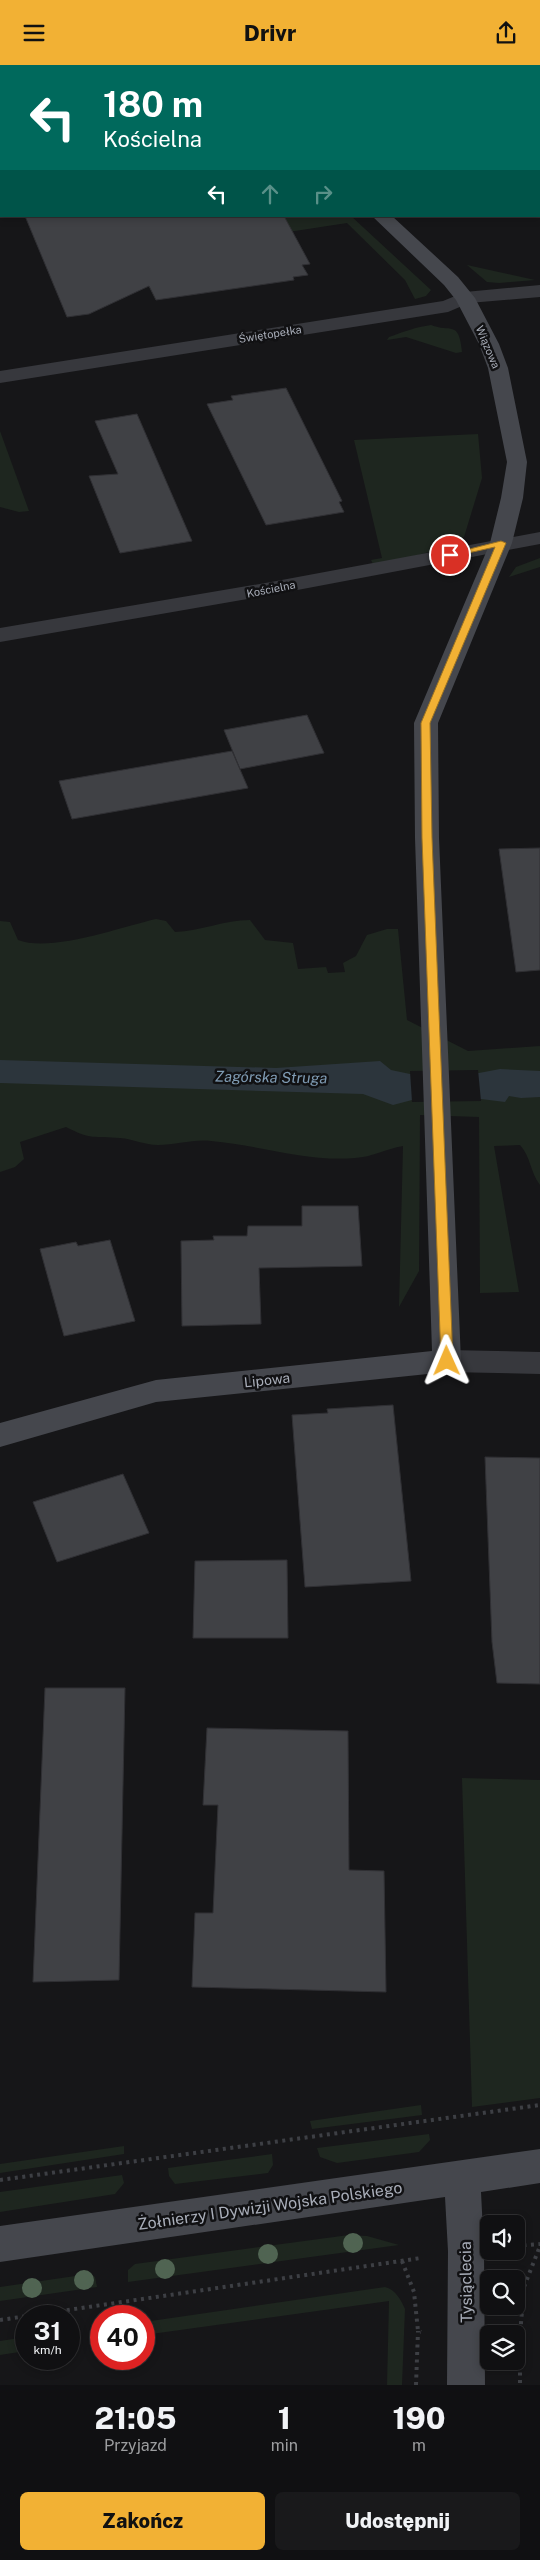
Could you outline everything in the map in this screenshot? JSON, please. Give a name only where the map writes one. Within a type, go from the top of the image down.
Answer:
[{"type":"street","name":"Wiązowa","points":[[382,217],[445,275],[465,298],[489,344],[498,368],[516,462],[512,498],[501,543],[426,723],[427,838],[447,1361]]},
{"type":"street","name":"Świętopełka","points":[[0,377],[448,306],[465,298],[540,291]]},
{"type":"street","name":"Kościelna","points":[[0,635],[198,603],[425,561],[501,543],[540,538]]},
{"type":"street","name":"Lipowa","points":[[0,1435],[156,1391],[447,1361],[540,1363]]},
{"type":"street","name":"Żołnierzy I Dywizji Wojska Polskiego","points":[[0,2244],[462,2179],[540,2166]]},
{"type":"street","name":"Tysiąclecia","points":[[462,2179],[466,2251],[466,2385]]},
{"type":"path","points":[[0,2180],[422,2123],[452,2115],[540,2105]]},
{"type":"path","points":[[519,2325],[524,2287],[540,2245],[525,2246]]},
{"type":"path","points":[[0,2320],[402,2261]]},
{"type":"path","points":[[416,2385],[418,2331]]},
{"type":"path","points":[[519,2370],[520,2385]]},
{"type":"shaded area","points":[[246,217],[352,217],[431,290],[426,296],[415,299],[405,280],[347,223],[256,237]]},
{"type":"shaded area","points":[[467,265],[535,280],[487,282]]},
{"type":"shaded area","points":[[431,325],[456,331],[461,342],[462,352],[456,353],[406,337],[387,340],[389,337]]},
{"type":"shaded area","points":[[0,431],[29,511],[19,512],[0,507]]},
{"type":"shaded area","points":[[478,434],[482,478],[464,537],[431,551],[374,566],[371,560],[382,558],[354,440]]},
{"type":"shaded area","points":[[540,558],[540,567],[509,577],[516,567]]},
{"type":"shaded area","points":[[156,919],[166,921],[175,932],[240,920],[250,920],[265,940],[293,943],[298,969],[326,967],[328,973],[345,972],[343,963],[356,956],[367,935],[387,929],[398,929],[407,1020],[468,1051],[540,1046],[540,1185],[520,1145],[494,1146],[519,1292],[480,1293],[479,1117],[420,1115],[419,1271],[399,1307],[403,1146],[361,1157],[319,1158],[211,1141],[153,1145],[125,1139],[87,1136],[66,1127],[20,1142],[24,1159],[15,1167],[0,1172],[0,921],[10,922],[18,940],[32,943],[48,943],[86,937]]},
{"type":"shaded area","points":[[462,1778],[540,1780],[540,2098],[472,2107]]},
{"type":"shaded area","points":[[421,2105],[422,2115],[312,2129],[310,2121]]},
{"type":"shaded area","points":[[429,2134],[430,2140],[419,2152],[337,2163],[320,2157],[317,2148]]},
{"type":"shaded area","points":[[124,2146],[124,2154],[0,2173],[0,2164]]},
{"type":"shaded area","points":[[272,2154],[273,2165],[268,2173],[175,2184],[169,2176],[168,2168]]},
{"type":"shaded area","points":[[122,2175],[124,2183],[115,2194],[0,2212],[0,2192]]},
{"type":"shaded area","points":[[349,2235],[367,2236],[399,2245],[128,2282],[128,2270],[135,2264]]},
{"type":"shaded area","points":[[89,2274],[95,2277],[97,2287],[0,2301],[0,2287]]},
{"type":"shaded area","points":[[385,2287],[389,2288],[395,2292],[405,2309],[402,2385],[387,2385],[389,2301],[155,2333],[155,2320]]},
{"type":"shaded area","points":[[15,2339],[15,2353],[0,2355],[0,2341]]},
{"type":"water","name":"Zagórska Struga","points":[[0,1060],[276,1068],[380,1061],[391,1070],[410,1074],[479,1073],[500,1069],[540,1071],[540,1097],[521,1098],[509,1096],[505,1102],[481,1099],[412,1100],[393,1105],[363,1094],[0,1083]]},
{"type":"pier","points":[[478,1070],[481,1101],[412,1102],[410,1071]]},
{"type":"building","points":[[25,217],[285,217],[310,264],[302,265],[308,275],[293,277],[294,280],[156,300],[149,286],[89,314],[67,317]]},
{"type":"building","points":[[286,388],[342,501],[339,502],[344,512],[266,525],[207,404],[233,400],[231,396]]},
{"type":"building","points":[[137,414],[192,541],[120,553],[89,476],[118,474],[95,421]]},
{"type":"building","points":[[307,715],[324,753],[240,769],[224,730]]},
{"type":"building","points":[[232,751],[248,788],[72,819],[59,781]]},
{"type":"building","points":[[540,848],[540,970],[516,972],[499,849]]},
{"type":"building","points":[[302,1206],[358,1206],[362,1266],[259,1268],[261,1324],[182,1326],[181,1241],[214,1240],[213,1236],[247,1236],[248,1226],[302,1226]]},
{"type":"building","points":[[110,1240],[135,1321],[64,1336],[40,1249],[76,1242],[78,1246]]},
{"type":"building","points":[[393,1405],[411,1581],[305,1587],[292,1415],[328,1413],[327,1409]]},
{"type":"building","points":[[485,1457],[540,1458],[540,1684],[497,1683],[492,1642]]},
{"type":"building","points":[[123,1474],[149,1533],[57,1562],[33,1502]]},
{"type":"building","points":[[287,1560],[288,1638],[193,1638],[195,1561]]},
{"type":"building","points":[[45,1688],[125,1688],[119,1980],[33,1982]]},
{"type":"building","points":[[207,1728],[348,1731],[349,1870],[384,1871],[386,1992],[192,1987],[195,1913],[213,1913],[218,1805],[203,1805]]},
{"type":"route","points":[[447,1361],[427,838],[426,723],[501,543],[450,555]]}]
